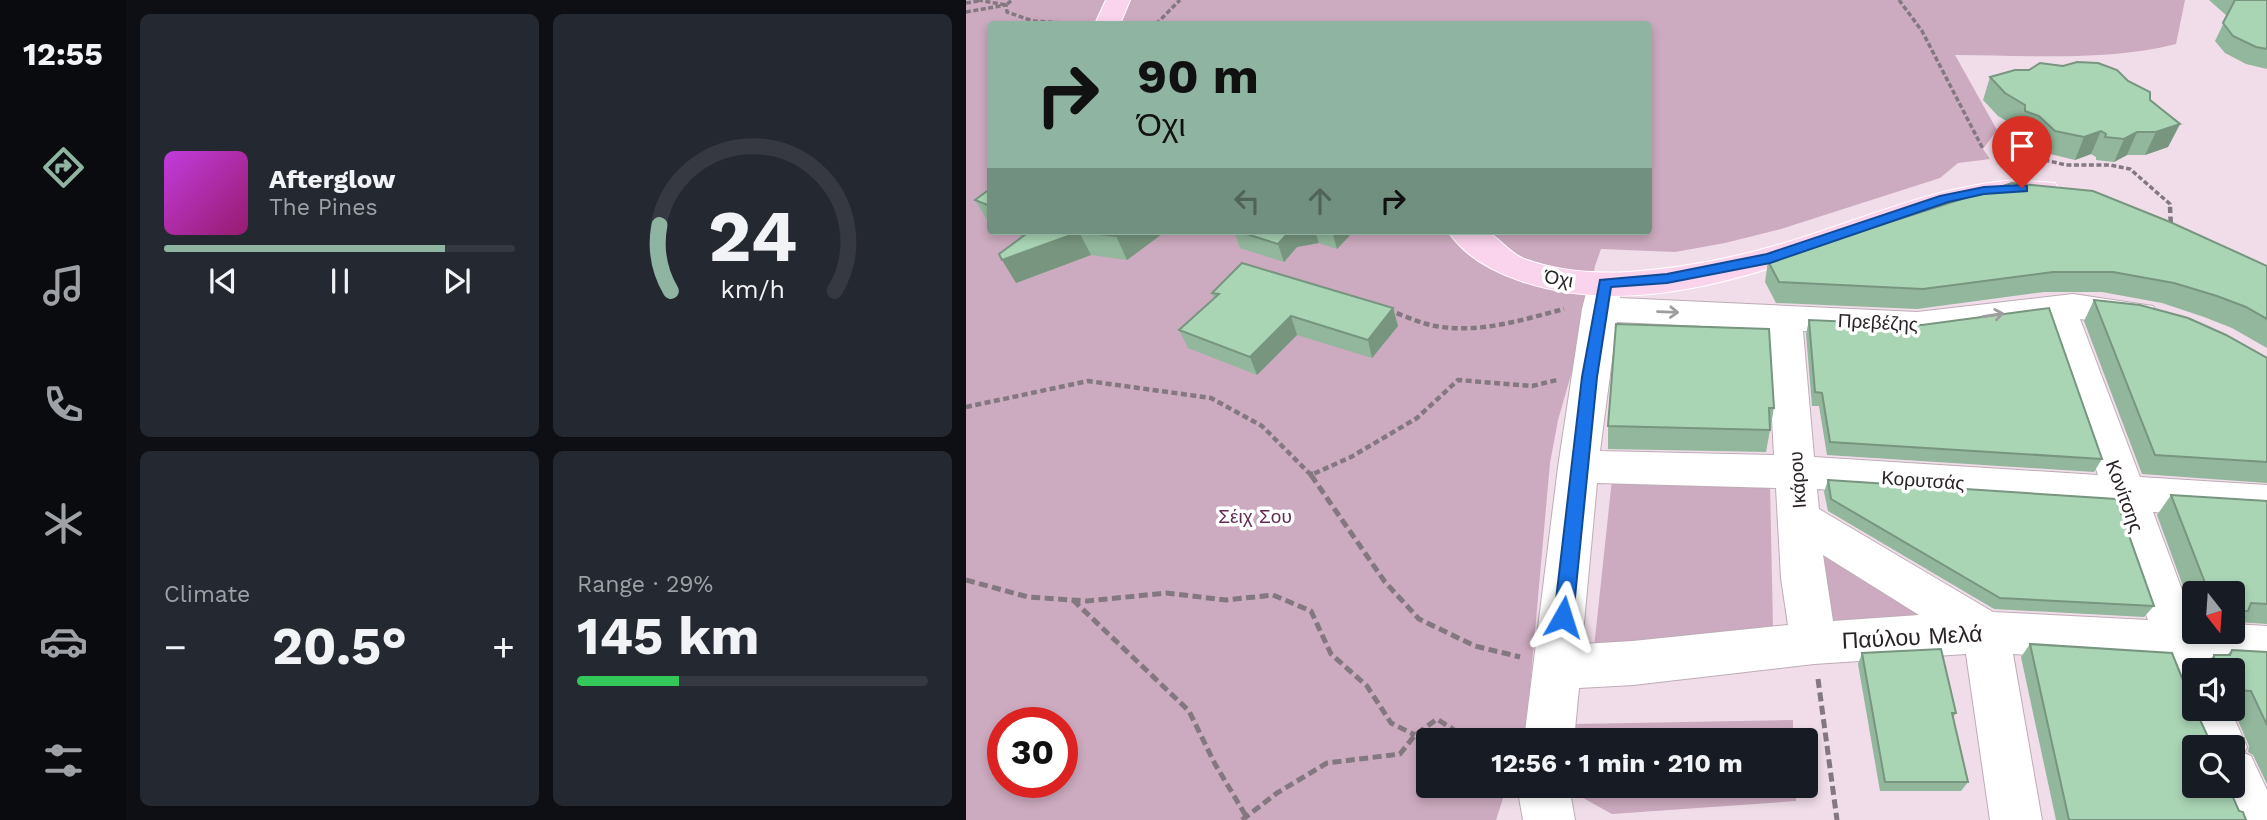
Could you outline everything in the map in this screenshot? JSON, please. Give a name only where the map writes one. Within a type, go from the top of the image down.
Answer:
[{"type":"main road","points":[[1109,21],[1118,0]]},
{"type":"main road","name":"Όχι","points":[[1469,235],[1499,258],[1521,270],[1603,296],[1667,279],[1770,258],[1926,205],[1974,192],[2031,189],[2075,196]]},
{"type":"street","name":"Πρεβέζης","points":[[1603,296],[1783,316],[1896,324],[1940,324],[2058,306],[2107,309],[2176,324]]},
{"type":"street","points":[[1550,728],[1578,467],[1589,377],[1603,296]]},
{"type":"street","name":"Κονίτσης","points":[[2058,306],[2183,658]]},
{"type":"street","name":"Ικάρου","points":[[1783,316],[1803,578],[1814,643]]},
{"type":"street","name":"Κορυτσάς","points":[[1578,467],[1797,472],[2267,502]]},
{"type":"street","points":[[1800,519],[1986,632],[2016,820]]},
{"type":"street","name":"Παύλου Μελά","points":[[1558,667],[1633,663],[1814,643],[1986,632],[2267,647]]},
{"type":"street","points":[[1545,798],[1549,820]]},
{"type":"street","points":[[2244,798],[2254,820]]},
{"type":"path","points":[[966,3],[978,0],[1006,5]]},
{"type":"path","points":[[966,12],[1006,5],[1012,0]]},
{"type":"path","points":[[1159,21],[1180,0]]},
{"type":"path","points":[[1899,0],[1922,31],[1983,149]]},
{"type":"path","points":[[1006,5],[1007,12],[1019,19],[1031,21]]},
{"type":"path","points":[[2014,138],[2045,160],[2130,169],[2170,204],[2171,232]]},
{"type":"path","points":[[1386,309],[1436,326],[1466,327],[1504,323],[1565,309],[1603,296]]},
{"type":"path","points":[[1311,475],[1351,457],[1417,418],[1458,380],[1532,386],[1570,377],[1589,377]]},
{"type":"path","points":[[966,407],[1088,381],[1211,398],[1262,426],[1311,475],[1385,582],[1419,619],[1475,646],[1558,667]]},
{"type":"path","points":[[966,580],[1028,597],[1073,600],[1087,601],[1166,593],[1226,600],[1273,595],[1311,611],[1331,653],[1367,686],[1391,723],[1415,735],[1400,754],[1327,763],[1277,793],[1244,818],[1189,711],[1073,600]]},
{"type":"path","points":[[1814,643],[1837,820]]},
{"type":"path","points":[[1425,728],[1437,719],[1451,728]]},
{"type":"green space","name":"Σέιχ Σου","points":[[966,0],[2185,0],[2176,44],[2149,50],[2094,55],[1955,55],[1997,130],[1983,149],[1990,159],[1958,163],[1940,178],[1781,229],[1725,243],[1675,252],[1601,249],[1595,266],[1580,343],[1558,420],[1550,463],[1525,728],[1416,728],[1416,798],[1503,798],[1496,820],[966,820]]},
{"type":"green space","points":[[1612,479],[1770,484],[1773,628],[1594,648]]},
{"type":"green space","points":[[1820,545],[1929,617],[1832,622]]},
{"type":"green space","points":[[1793,720],[1793,728],[1575,728],[1575,724]]},
{"type":"green space","points":[[1583,798],[1796,798],[1796,801],[1612,814]]},
{"type":"building","points":[[2235,0],[2267,0],[2267,49],[2233,36],[2223,23]]},
{"type":"building","points":[[2077,62],[2098,63],[2117,70],[2128,81],[2150,92],[2150,100],[2180,124],[2156,132],[2137,132],[2124,139],[2105,137],[2106,134],[2101,131],[2084,137],[2055,131],[2039,116],[2025,111],[2025,105],[2005,93],[1990,77],[2015,70],[2029,70],[2040,63],[2063,66]]},
{"type":"building","points":[[2012,183],[2093,191],[2267,266],[2267,319],[2246,307],[2217,296],[2174,283],[2113,272],[2053,272],[1923,289],[1779,282],[1768,261]]},
{"type":"building","points":[[987,191],[987,205],[975,200]]},
{"type":"building","points":[[1025,235],[1071,235],[1002,260],[999,254]]},
{"type":"building","points":[[1250,235],[1286,235],[1278,244]]},
{"type":"building","points":[[1242,263],[1393,308],[1368,340],[1291,316],[1250,357],[1179,330],[1219,294],[1212,293]]},
{"type":"building","points":[[2094,300],[2140,305],[2188,318],[2267,358],[2267,462],[2155,455]]},
{"type":"building","points":[[2049,308],[2102,459],[1830,442],[1822,393],[1815,392],[1809,320],[1922,325]]},
{"type":"building","points":[[1616,324],[1769,329],[1774,408],[1769,408],[1770,430],[1608,426]]},
{"type":"building","points":[[1828,480],[2116,499],[2154,606],[2000,598],[1831,499]]},
{"type":"building","points":[[2171,495],[2267,501],[2267,604],[2251,603],[2248,611],[2245,611],[2245,581],[2204,581]]},
{"type":"building","points":[[2030,644],[2172,653],[2182,678],[2182,721],[2201,721],[2207,735],[2182,735],[2182,798],[2233,798],[2246,820],[2069,820]]},
{"type":"building","points":[[1941,649],[1968,782],[1885,782],[1862,653]]},
{"type":"building","points":[[2232,650],[2267,652],[2267,725],[2251,691],[2245,691],[2245,658],[2214,658],[2214,655],[2230,655]]},
{"type":"route","points":[[1563,617],[1589,377],[1605,283],[1667,279],[1770,258],[1944,199],[1993,189],[2022,188]]}]
